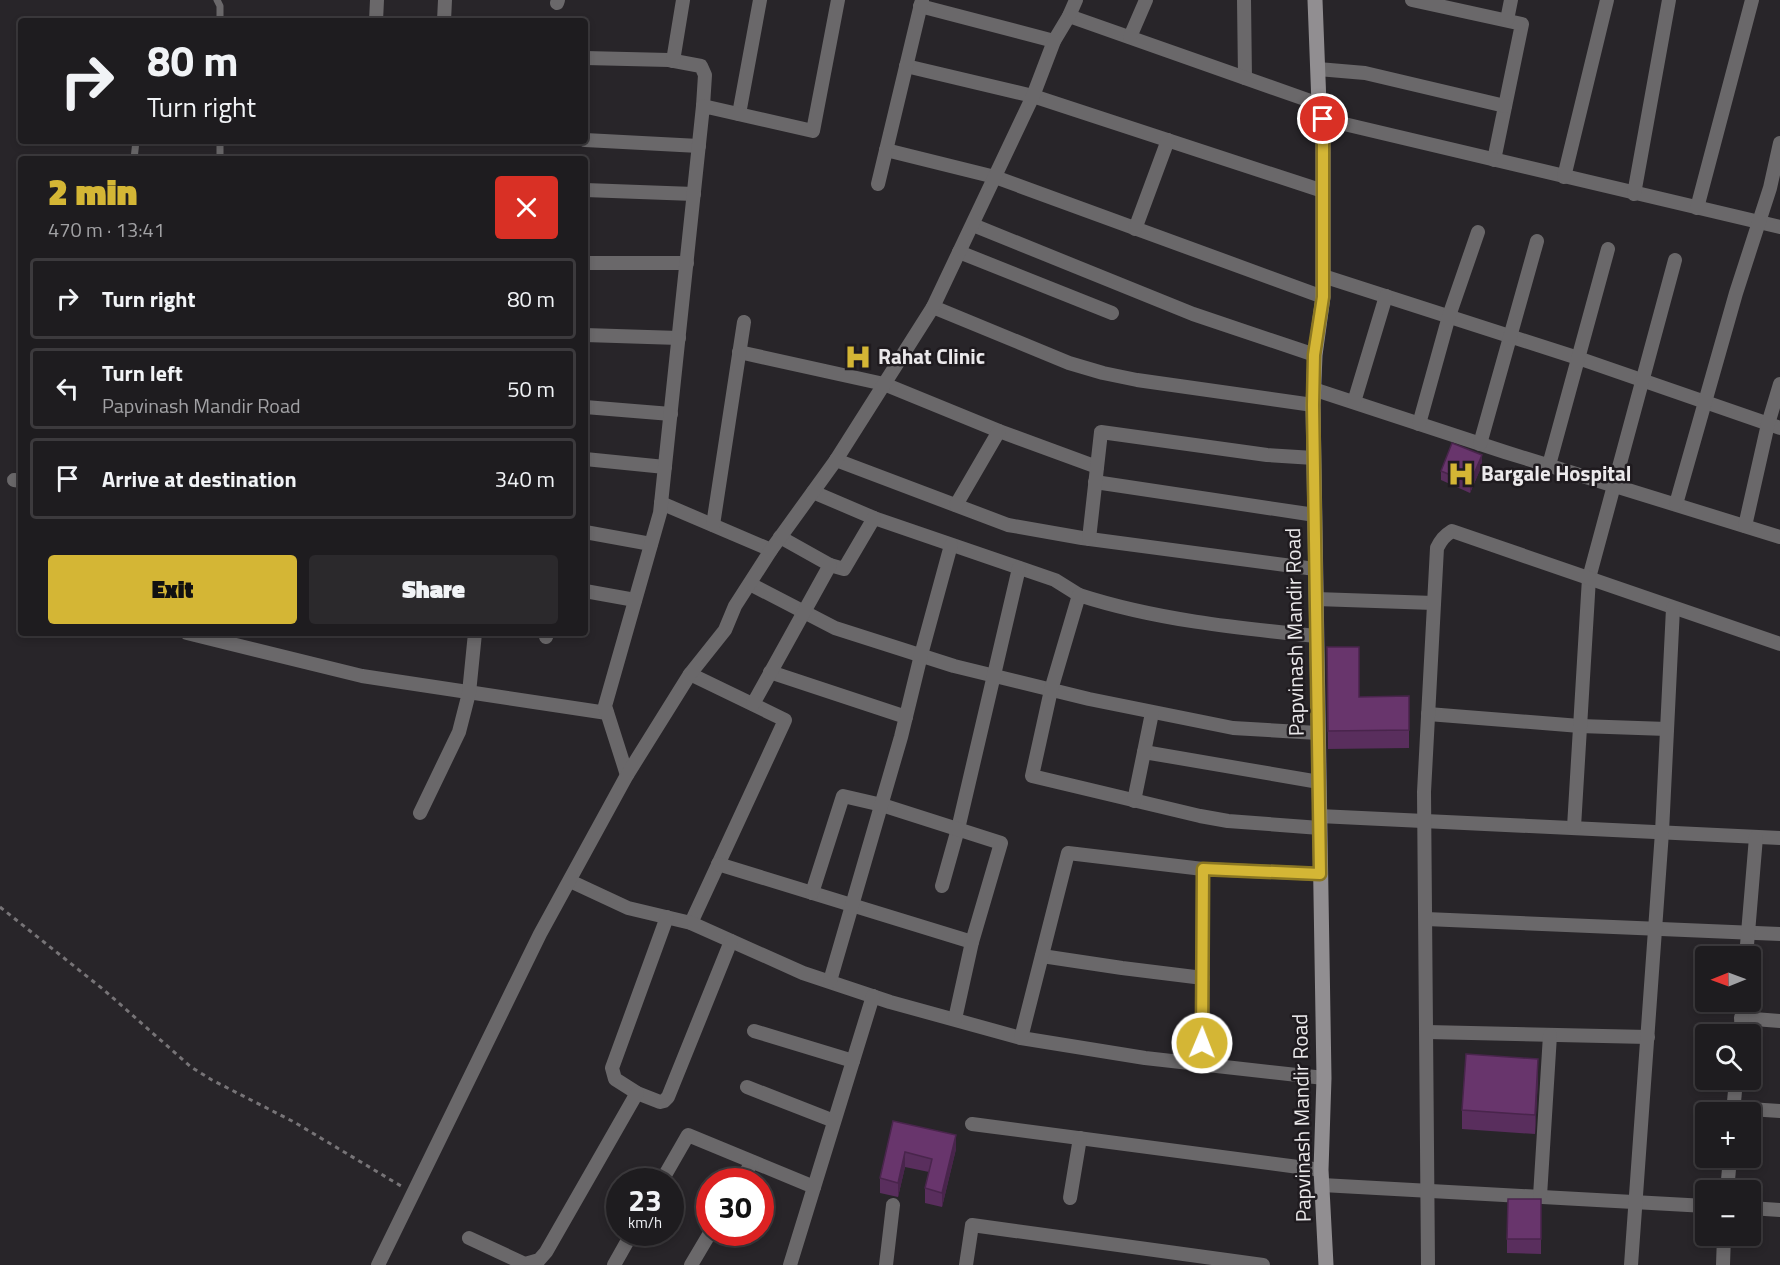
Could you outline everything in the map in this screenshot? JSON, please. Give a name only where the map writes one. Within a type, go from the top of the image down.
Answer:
[{"type":"street","points":[[376,18],[377,0]]},
{"type":"street","points":[[444,18],[446,0]]},
{"type":"street","points":[[674,61],[683,0]]},
{"type":"street","points":[[739,114],[760,0]]},
{"type":"street","points":[[703,106],[813,131],[838,0]]},
{"type":"street","points":[[378,1265],[540,934],[627,775],[690,674],[725,630],[735,606],[771,550],[836,460],[933,307],[1034,96],[1054,41],[1076,0]]},
{"type":"street","points":[[1130,37],[1146,0]]},
{"type":"street","points":[[1244,0],[1245,78]]},
{"type":"street","name":"Papvinash Mandir Road","points":[[1315,0],[1323,191],[1323,297],[1314,355],[1313,405],[1324,1078],[1321,1177],[1326,1265]]},
{"type":"street","points":[[1412,0],[1444,3],[1522,24],[1494,160]]},
{"type":"street","points":[[1507,20],[1511,0]]},
{"type":"street","points":[[1564,177],[1607,0]]},
{"type":"street","points":[[1634,194],[1669,0]]},
{"type":"street","points":[[1696,208],[1752,0]]},
{"type":"street","points":[[878,184],[921,3],[1054,41]]},
{"type":"street","points":[[1069,16],[1245,78],[1321,112],[1494,160],[1780,227]]},
{"type":"street","points":[[588,58],[674,61],[701,66],[705,75],[661,503],[604,706],[627,775]]},
{"type":"street","points":[[906,66],[1034,96],[1323,191]]},
{"type":"street","points":[[1318,69],[1365,73],[1505,106]]},
{"type":"street","points":[[588,140],[699,146]]},
{"type":"street","points":[[1135,229],[1168,140]]},
{"type":"street","points":[[1676,504],[1757,222],[1770,188],[1780,143]]},
{"type":"street","points":[[886,150],[995,177],[1323,297]]},
{"type":"street","points":[[588,190],[694,194]]},
{"type":"street","points":[[973,225],[1193,314],[1314,355]]},
{"type":"street","points":[[1419,424],[1449,316],[1478,232]]},
{"type":"street","points":[[1480,444],[1537,241]]},
{"type":"street","points":[[1549,465],[1608,249]]},
{"type":"street","points":[[959,252],[1113,314]]},
{"type":"street","points":[[1574,827],[1589,578],[1676,260]]},
{"type":"street","points":[[588,263],[687,263]]},
{"type":"street","points":[[1323,276],[1578,358],[1774,426]]},
{"type":"street","points":[[1354,402],[1386,296]]},
{"type":"street","points":[[933,307],[1069,363],[1103,373],[1313,405]]},
{"type":"street","points":[[713,525],[744,322]]},
{"type":"street","points":[[588,335],[679,338]]},
{"type":"street","points":[[739,352],[884,384],[999,431],[1097,467]]},
{"type":"street","points":[[1745,526],[1774,426],[1780,384]]},
{"type":"street","points":[[1313,389],[1480,444],[1780,537]]},
{"type":"street","points":[[588,407],[671,414]]},
{"type":"street","points":[[956,505],[999,431]]},
{"type":"street","points":[[1089,539],[1101,432],[1267,455],[1314,458]]},
{"type":"street","points":[[588,459],[665,467]]},
{"type":"street","points":[[836,460],[1008,525],[1089,539],[1315,569]]},
{"type":"street","points":[[1095,482],[1315,515]]},
{"type":"street","points":[[813,492],[874,518],[1055,580],[1079,596],[1123,608],[1220,626],[1316,636]]},
{"type":"street","points":[[661,503],[771,550]]},
{"type":"street","points":[[780,537],[831,565],[844,569],[874,518]]},
{"type":"street","points":[[1428,1265],[1424,792],[1437,548],[1444,536],[1452,531],[1780,644]]},
{"type":"street","points":[[588,533],[651,544]]},
{"type":"street","points":[[830,981],[882,805],[951,545]]},
{"type":"street","points":[[753,704],[803,611],[831,565]]},
{"type":"street","points":[[942,886],[958,829],[1019,568]]},
{"type":"street","points":[[750,584],[835,628],[993,676],[1152,713],[1233,728],[1318,734]]},
{"type":"street","points":[[588,592],[635,600]]},
{"type":"street","points":[[1079,596],[1051,690],[1032,776],[1228,821],[1425,820],[1780,838]]},
{"type":"street","points":[[1316,599],[1434,603]]},
{"type":"street","points":[[1631,1265],[1656,929],[1673,608]]},
{"type":"street","points":[[420,813],[459,732],[469,693],[475,636]]},
{"type":"street","points":[[222,638],[362,676],[607,713]]},
{"type":"street","points":[[770,672],[906,717]]},
{"type":"street","points":[[690,674],[785,720],[691,923]]},
{"type":"street","points":[[1134,801],[1152,713]]},
{"type":"street","points":[[1428,714],[1580,726],[1667,729]]},
{"type":"street","points":[[1144,752],[1319,782]]},
{"type":"street","points":[[812,893],[843,796],[882,805],[1001,843],[972,942],[955,1019]]},
{"type":"street","points":[[1747,946],[1756,837]]},
{"type":"street","points":[[1021,1038],[1068,852],[1203,869],[1320,874]]},
{"type":"street","points":[[718,864],[972,942]]},
{"type":"street","points":[[1202,1064],[1203,869]]},
{"type":"street","points":[[570,881],[628,908],[691,923],[803,972],[873,996],[1021,1038],[1202,1064],[1324,1078]]},
{"type":"street","points":[[667,917],[612,1068],[615,1079],[638,1093],[660,1102],[668,1097],[731,940]]},
{"type":"street","points":[[1426,920],[1780,934]]},
{"type":"street","points":[[1042,956],[1203,978]]},
{"type":"street","points":[[790,1265],[873,996]]},
{"type":"street","points":[[1741,1024],[1742,1012]]},
{"type":"street","points":[[1741,1018],[1780,1021]]},
{"type":"street","points":[[754,1031],[853,1061]]},
{"type":"street","points":[[1427,1032],[1648,1037]]},
{"type":"street","points":[[1540,1196],[1550,1035]]},
{"type":"street","points":[[747,1087],[834,1121]]},
{"type":"street","points":[[469,1238],[525,1264],[539,1260],[546,1252],[638,1093]]},
{"type":"street","points":[[1761,1111],[1780,1111]]},
{"type":"street","points":[[972,1124],[1080,1138],[1321,1177],[1427,1190],[1695,1205]]},
{"type":"street","points":[[669,1168],[688,1135],[814,1187]]},
{"type":"street","points":[[1070,1198],[1080,1138]]},
{"type":"street","points":[[748,1168],[752,1162]]},
{"type":"street","points":[[886,1265],[893,1206]]},
{"type":"street","points":[[1761,1209],[1780,1210]]},
{"type":"street","points":[[966,1265],[972,1225],[1263,1265]]},
{"type":"street","points":[[614,1265],[625,1246]]},
{"type":"street","points":[[691,1265],[702,1246]]},
{"type":"street","points":[[1723,1265],[1724,1246]]},
{"type":"lane","points":[[217,0],[220,6],[220,18]]},
{"type":"path","points":[[0,907],[212,1080],[294,1122],[413,1193]]},
{"type":"building","points":[[1452,443],[1482,455],[1470,483],[1441,471]]},
{"type":"building","points":[[1327,647],[1359,647],[1359,697],[1409,696],[1409,730],[1328,731]]},
{"type":"building","points":[[1466,1054],[1538,1059],[1535,1115],[1462,1110]]},
{"type":"building","points":[[893,1121],[956,1135],[942,1193],[925,1188],[932,1159],[905,1152],[898,1183],[880,1178]]},
{"type":"building","points":[[1508,1199],[1541,1199],[1541,1239],[1507,1239]]},
{"type":"place","name":"Rahat Clinic","points":[[858,357]]},
{"type":"place","name":"Bargale Hospital","points":[[1461,474]]},
{"type":"route","points":[[1202,1043],[1203,869],[1320,874],[1313,405],[1314,355],[1323,297],[1323,119]]}]
